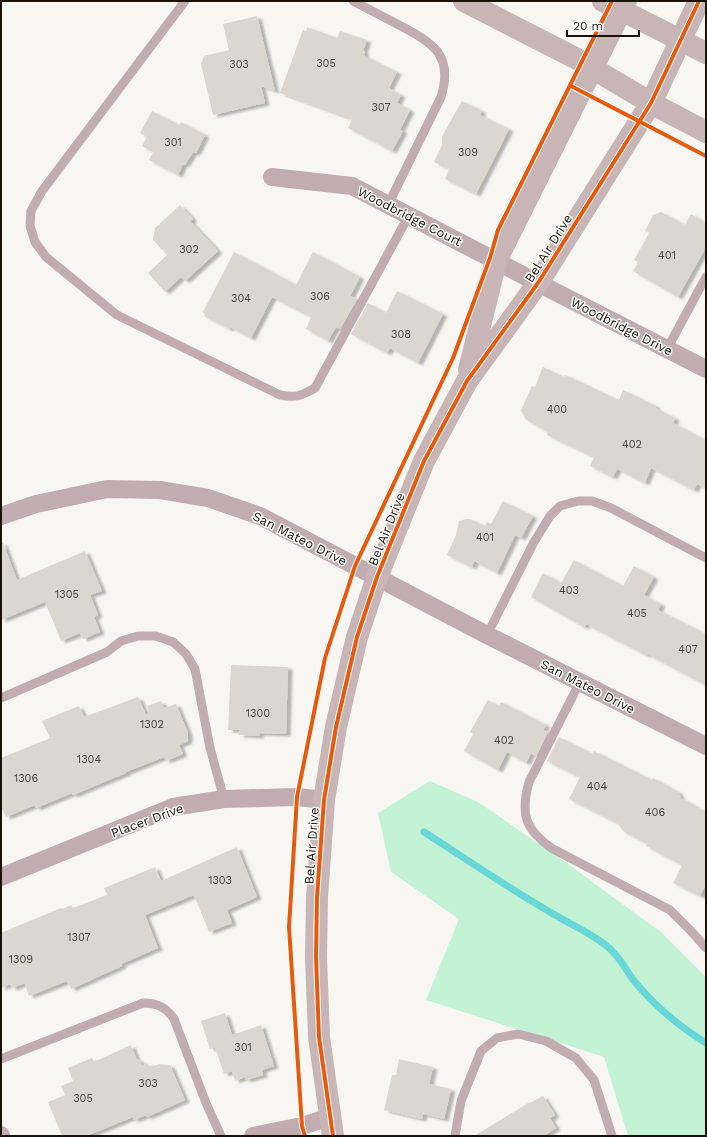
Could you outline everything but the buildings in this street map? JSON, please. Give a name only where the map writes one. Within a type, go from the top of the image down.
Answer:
[{"type":"street","points":[[464,1],[583,62],[706,132]]},
{"type":"street","name":"Bel Air Drive","points":[[332,1127],[319,1037],[316,957],[318,897],[324,800],[336,727],[357,637],[377,577],[424,461],[467,381],[538,283],[651,102],[699,1]]},
{"type":"street","points":[[616,4],[680,40],[706,52]]},
{"type":"street","name":"Bel Air Drive","points":[[467,381],[496,262],[592,68],[616,4]]},
{"type":"street","name":"Woodbridge Court","points":[[272,177],[352,186],[538,283]]},
{"type":"street","name":"Woodbridge Drive","points":[[538,283],[706,369]]},
{"type":"street","name":"San Mateo Drive","points":[[1,516],[36,504],[107,489],[160,490],[208,498],[260,516],[487,635],[706,746]]},
{"type":"street","name":"Placer Drive","points":[[1,878],[173,807],[224,799],[297,797],[324,800]]},
{"type":"street","points":[[253,1136],[302,1126],[332,1127]]},
{"type":"lane","points":[[185,1],[42,191],[31,212],[30,226],[35,242],[46,257],[117,315],[280,395],[291,397],[302,396],[315,388],[409,215]]},
{"type":"lane","points":[[353,1],[420,36],[432,44],[440,55],[445,69],[445,83],[441,97],[388,205]]},
{"type":"lane","points":[[667,349],[706,277]]},
{"type":"lane","points":[[487,635],[534,542],[550,516],[560,506],[578,501],[592,501],[610,508],[706,558]]},
{"type":"lane","points":[[1,698],[107,652],[121,641],[138,636],[156,636],[173,642],[186,654],[195,669],[210,748],[224,799]]},
{"type":"lane","points":[[580,682],[529,782],[525,797],[525,813],[530,827],[540,840],[553,849],[670,910],[706,948]]},
{"type":"lane","points":[[1,1059],[143,1003],[152,1003],[161,1006],[168,1011],[174,1019],[206,1104],[221,1136]]},
{"type":"lane","points":[[456,1136],[461,1101],[481,1051],[497,1038],[518,1034],[546,1041],[576,1058],[594,1080],[612,1136]]},
{"type":"green space","points":[[430,781],[478,802],[568,864],[662,933],[706,977],[706,1136],[628,1136],[604,1057],[426,1000],[459,919],[391,872],[378,813]]},
{"type":"waterway","points":[[424,832],[518,893],[588,933],[609,948],[617,956],[635,982],[659,1008],[677,1023],[706,1043]]},
{"type":"cycle path","points":[[305,1136],[302,1126],[289,927],[297,797],[325,658],[355,566],[453,358],[490,258],[498,230],[612,1]]},
{"type":"cycle path","points":[[333,1136],[319,1037],[316,957],[317,897],[324,800],[336,727],[357,637],[377,577],[424,461],[467,381],[538,283],[651,103],[699,1]]},
{"type":"cycle path","points":[[571,86],[706,156]]}]
